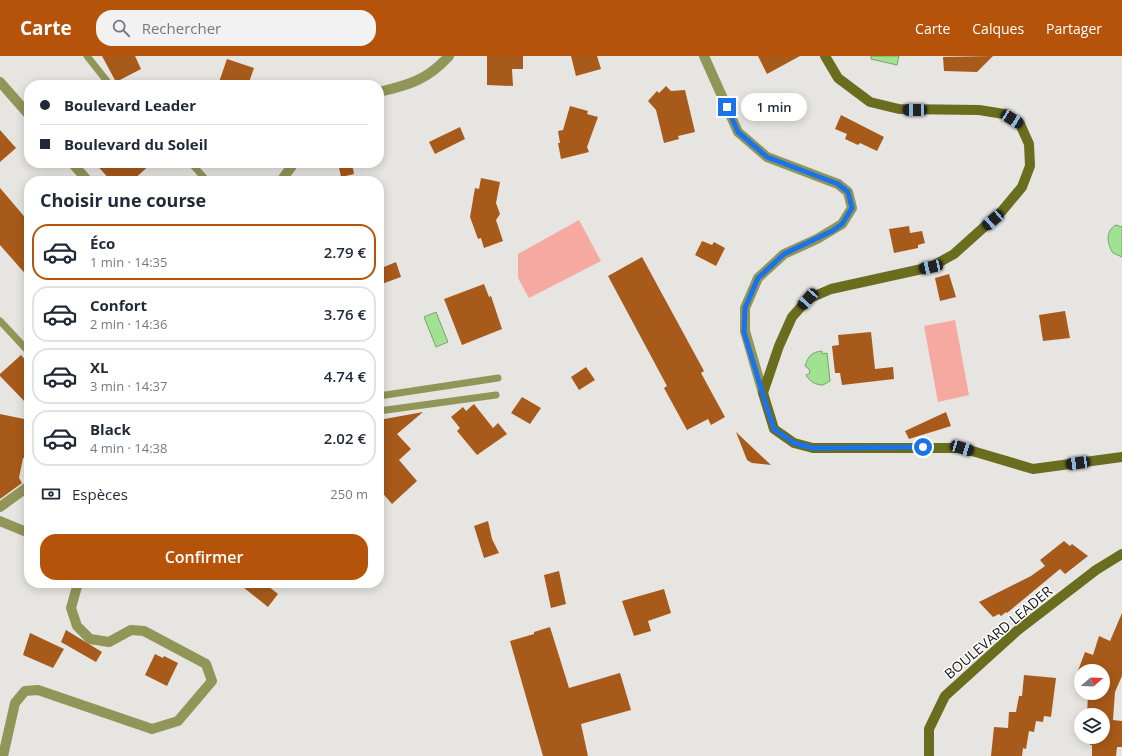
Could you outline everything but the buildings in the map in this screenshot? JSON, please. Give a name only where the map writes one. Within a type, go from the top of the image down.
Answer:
[{"type":"street","points":[[384,91],[410,84],[439,66],[448,56]]},
{"type":"street","points":[[704,56],[738,132],[767,157],[838,184],[848,192],[852,208],[837,228],[784,254],[758,278],[745,308],[744,332],[774,429],[794,443],[813,448],[962,448],[1033,469],[1122,457]]},
{"type":"street","points":[[763,393],[779,346],[792,317],[808,299],[831,289],[931,267],[954,254],[1002,211],[1022,187],[1030,166],[1029,144],[1020,124],[1004,114],[979,110],[899,109],[870,102],[838,78],[825,56]]},
{"type":"street","points":[[0,82],[24,109]]},
{"type":"street","points":[[76,168],[84,176]]},
{"type":"street","points":[[0,507],[24,490]]},
{"type":"street","points":[[0,520],[24,531]]},
{"type":"street","name":"BOULEVARD LEADER","points":[[929,756],[929,729],[945,696],[1018,630],[1096,570],[1122,554]]},
{"type":"street","points":[[3,756],[14,703],[25,691],[38,690],[152,729],[178,721],[212,681],[206,664],[144,631],[131,630],[109,642],[90,639],[77,626],[71,608],[77,588]]},
{"type":"lane","points":[[87,56],[106,80]]},
{"type":"lane","points":[[195,168],[202,176]]},
{"type":"lane","points":[[0,322],[24,347]]},
{"type":"lane","points":[[384,395],[498,378]]},
{"type":"lane","points":[[384,410],[496,394]]},
{"type":"shaded area","points":[[871,56],[899,56],[897,65],[871,59]]},
{"type":"shaded area","points":[[579,220],[601,261],[529,298],[518,278],[518,254]]},
{"type":"shaded area","points":[[1116,225],[1122,227],[1122,257],[1113,253],[1108,242],[1110,231]]},
{"type":"shaded area","points":[[436,312],[448,342],[436,347],[424,317]]},
{"type":"shaded area","points":[[955,320],[969,395],[938,402],[924,326]]},
{"type":"shaded area","points":[[822,351],[822,354],[827,353],[830,381],[823,385],[816,384],[809,380],[806,375],[810,373],[809,369],[805,366],[811,355]]},
{"type":"route","points":[[727,107],[738,132],[767,157],[838,184],[848,192],[852,208],[842,224],[817,239],[784,254],[758,278],[745,308],[744,332],[774,429],[794,443],[813,448],[923,447]]}]
